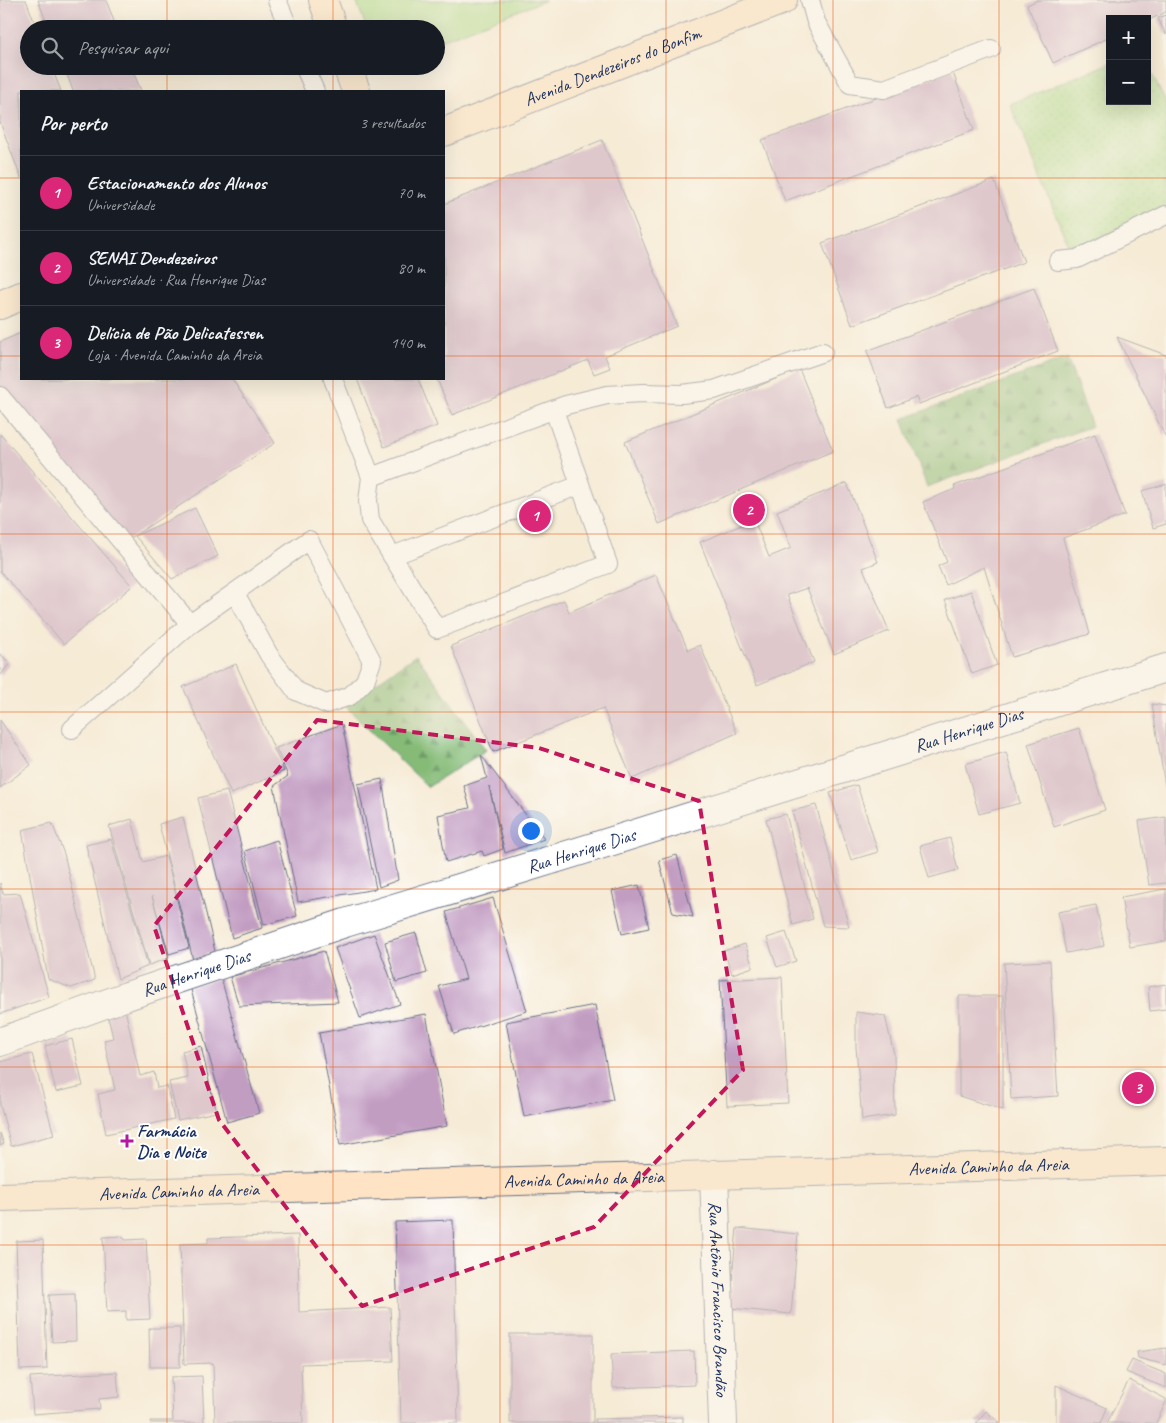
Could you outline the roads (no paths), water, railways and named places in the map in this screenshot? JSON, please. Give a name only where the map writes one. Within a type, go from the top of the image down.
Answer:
[{"type":"main road","points":[[323,0],[330,20]]},
{"type":"main road","name":"Avenida Dendezeiros do Bonfim","points":[[445,132],[783,0]]},
{"type":"main road","points":[[350,75],[356,90]]},
{"type":"main road","points":[[0,305],[20,296]]},
{"type":"main road","name":"Avenida Caminho da Areia","points":[[0,1197],[1166,1161]]},
{"type":"street","name":"Rua Henrique Dias","points":[[0,1042],[127,996],[345,923],[1166,668]]},
{"type":"street","name":"Rua Antônio Francisco Brandão","points":[[714,1174],[723,1423]]},
{"type":"lane","points":[[277,0],[285,20]]},
{"type":"lane","points":[[810,0],[816,22],[850,84],[884,89],[991,49]]},
{"type":"lane","points":[[308,75],[315,90]]},
{"type":"lane","points":[[1058,262],[1077,259],[1166,215]]},
{"type":"lane","points":[[371,477],[554,410],[607,395],[643,393],[682,394],[714,390],[823,352]]},
{"type":"lane","points":[[333,380],[371,477],[368,501],[370,520],[437,629],[608,564],[554,410]]},
{"type":"lane","points":[[0,396],[190,624]]},
{"type":"lane","points":[[392,556],[580,485]]},
{"type":"lane","points":[[72,729],[190,624],[309,540],[372,661],[365,681],[350,696],[326,704],[296,691],[269,655],[235,593]]},
{"type":"place","name":"SENAI Dendezeiros","points":[[749,510]]},
{"type":"place","name":"Estacionamento dos Alunos","points":[[535,516]]},
{"type":"place","name":"Delícia de Pão Delicatessen","points":[[1138,1088]]},
{"type":"place","name":"Farmácia Dia e Noite","points":[[127,1141]]}]
